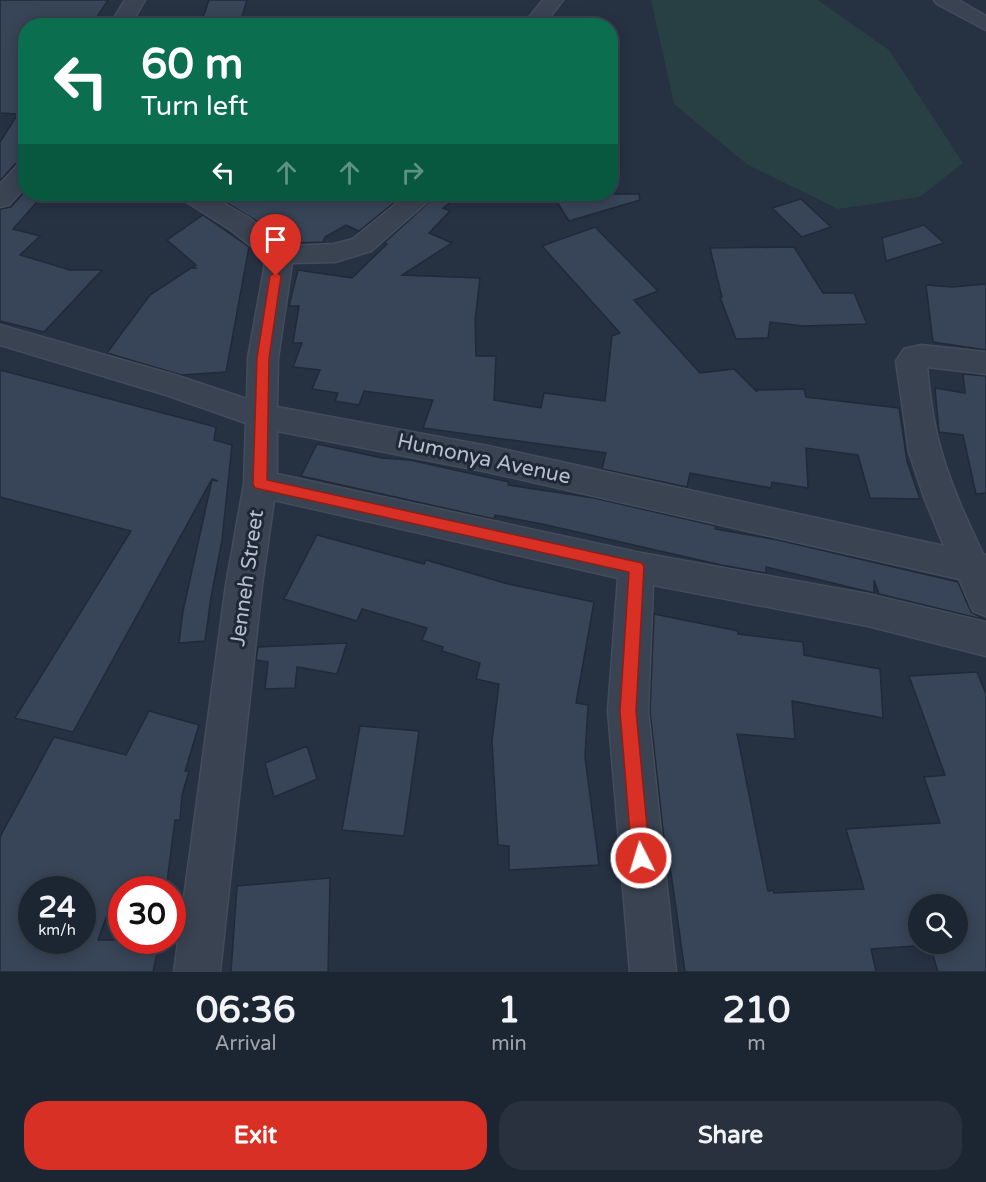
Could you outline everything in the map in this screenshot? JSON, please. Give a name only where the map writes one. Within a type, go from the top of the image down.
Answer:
[{"type":"street","points":[[124,18],[135,0]]},
{"type":"street","points":[[538,18],[553,0]]},
{"type":"street","points":[[944,0],[986,24]]},
{"type":"street","points":[[0,199],[18,180]]},
{"type":"street","points":[[202,201],[240,224],[279,255],[335,253],[362,245],[415,201]]},
{"type":"street","name":"Jenneh Street","points":[[197,972],[244,585],[260,484],[263,358],[279,255]]},
{"type":"street","name":"Humonya Avenue","points":[[0,335],[175,386],[260,416],[488,459],[979,568]]},
{"type":"street","points":[[986,363],[921,356],[914,357],[911,361],[919,422],[929,464],[949,518],[979,568],[986,600]]},
{"type":"street","points":[[260,484],[636,567],[868,610],[986,639]]},
{"type":"street","points":[[636,567],[628,711],[653,972]]},
{"type":"green space","points":[[651,0],[818,0],[889,50],[963,163],[920,197],[838,209],[748,165],[674,104]]},
{"type":"building","points":[[0,0],[108,0],[96,18],[18,18],[18,114],[0,113]]},
{"type":"building","points":[[209,0],[247,0],[241,18],[203,18]]},
{"type":"building","points":[[18,114],[18,163],[0,181],[0,142]]},
{"type":"building","points":[[618,194],[639,194],[640,200],[569,221],[556,201],[618,201]]},
{"type":"building","points":[[18,199],[18,201],[38,201],[13,229],[40,236],[20,255],[70,270],[102,270],[44,332],[0,321],[0,209],[11,207]]},
{"type":"building","points":[[801,199],[831,227],[802,237],[772,208]]},
{"type":"building","points":[[224,201],[396,201],[359,231],[346,225],[325,237],[323,242],[293,243]]},
{"type":"building","points":[[430,201],[452,201],[443,208],[450,211],[429,233],[452,243],[402,275],[480,278],[475,321],[476,356],[496,356],[494,400],[541,408],[544,393],[605,401],[612,336],[620,333],[542,246],[595,227],[658,291],[634,300],[700,373],[734,369],[757,392],[756,390],[804,389],[806,397],[899,408],[907,461],[920,499],[870,498],[858,455],[806,448],[808,488],[772,482],[771,488],[690,473],[687,487],[602,469],[606,453],[423,428],[433,400],[364,391],[359,405],[335,401],[338,393],[312,389],[320,370],[293,367],[302,343],[293,343],[299,306],[289,306],[298,270],[352,278],[387,244],[384,243]]},
{"type":"building","points":[[203,215],[249,247],[226,372],[181,375],[107,353],[150,295],[191,268],[196,268],[194,266],[196,265],[167,240]]},
{"type":"building","points":[[924,225],[944,243],[886,261],[882,238]]},
{"type":"building","points":[[794,247],[823,293],[854,293],[867,324],[803,326],[770,322],[768,338],[736,339],[720,297],[722,297],[710,248]]},
{"type":"building","points":[[986,284],[986,350],[933,342],[926,285],[952,287]]},
{"type":"building","points":[[0,370],[216,427],[214,440],[232,445],[222,540],[205,641],[179,643],[183,611],[212,480],[218,481],[212,479],[73,732],[15,718],[131,531],[0,497]]},
{"type":"building","points":[[963,374],[986,376],[986,493],[976,494],[963,435],[939,432],[935,388],[965,393]]},
{"type":"building","points":[[317,444],[382,458],[410,460],[509,482],[508,485],[594,498],[716,526],[715,529],[778,540],[958,582],[971,612],[986,620],[879,594],[874,580],[874,593],[766,567],[766,573],[721,565],[542,524],[495,515],[494,519],[301,476]]},
{"type":"building","points":[[317,535],[424,564],[426,560],[508,584],[594,602],[576,703],[588,705],[585,757],[599,865],[509,870],[509,846],[498,845],[492,741],[499,684],[476,679],[480,663],[442,651],[443,647],[422,640],[427,628],[362,609],[357,621],[284,599]]},
{"type":"building","points":[[654,614],[738,631],[738,634],[803,642],[804,655],[880,669],[883,718],[792,701],[795,739],[737,734],[768,891],[773,890],[774,893],[864,889],[846,829],[940,823],[924,777],[945,775],[909,676],[977,672],[986,694],[986,972],[938,972],[933,954],[968,954],[968,894],[908,894],[908,946],[871,949],[876,972],[685,972],[670,866],[667,866],[650,711]]},
{"type":"building","points":[[347,643],[337,674],[297,667],[295,688],[265,689],[268,662],[256,660],[258,647]]},
{"type":"building","points":[[149,711],[199,725],[185,771],[189,771],[182,795],[180,820],[175,820],[168,876],[108,876],[108,912],[98,940],[108,940],[108,954],[157,954],[153,972],[0,972],[0,837],[54,737],[126,755]]},
{"type":"building","points":[[360,726],[419,731],[404,836],[342,830]]},
{"type":"building","points":[[307,746],[317,779],[274,797],[265,763]]},
{"type":"building","points":[[330,878],[328,972],[231,972],[237,886]]},
{"type":"route","points":[[276,276],[263,358],[260,484],[636,567],[628,711],[641,858]]}]
